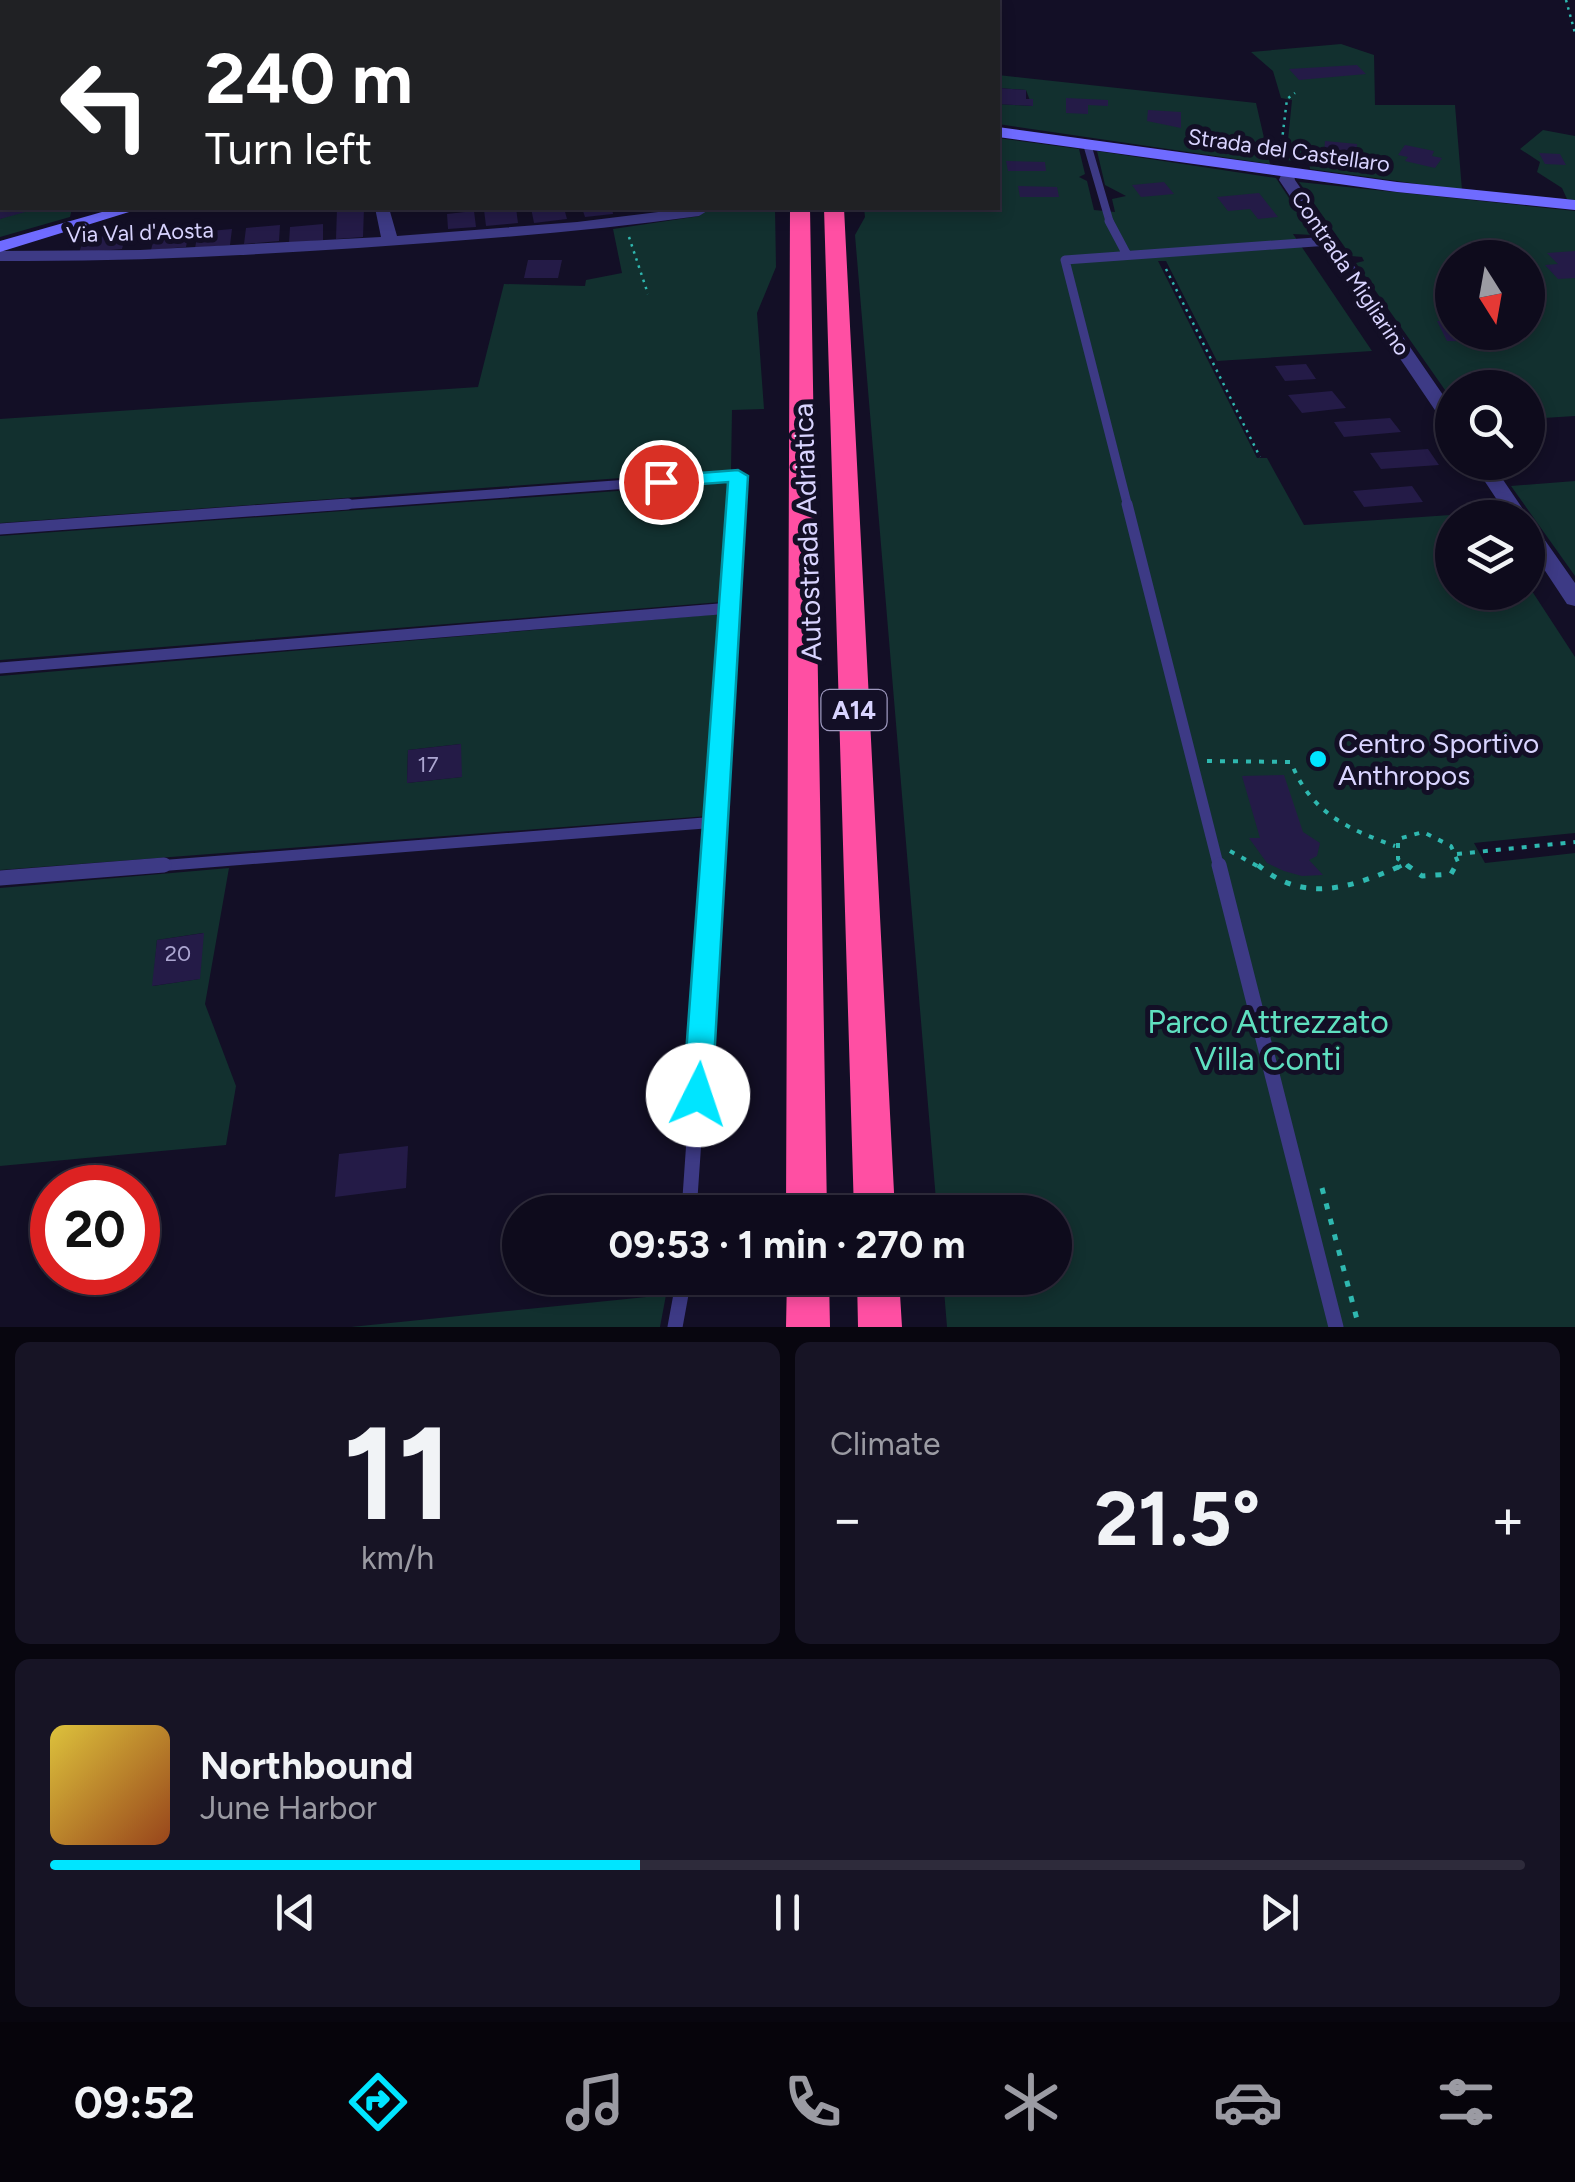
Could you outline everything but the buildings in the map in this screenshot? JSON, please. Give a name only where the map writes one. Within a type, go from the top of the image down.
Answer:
[{"type":"highway","name":"Autostrada Adriatica","points":[[800,210],[807,1195]]},
{"type":"highway","name":"Autostrada Adriatica","points":[[834,210],[874,1195]]},
{"type":"highway","points":[[808,1295],[808,1327]]},
{"type":"highway","points":[[879,1295],[880,1327]]},
{"type":"street","name":"Strada del Castellaro","points":[[1000,132],[1283,172],[1575,205]]},
{"type":"street","name":"Contrada Migliarino","points":[[1283,172],[1435,396]]},
{"type":"street","points":[[0,248],[126,210]]},
{"type":"street","points":[[382,210],[390,241]]},
{"type":"street","name":"Via Val d'Aosta","points":[[0,256],[166,255],[390,241],[624,223],[699,211]]},
{"type":"street","points":[[1545,555],[1575,598]]},
{"type":"lane","points":[[1087,144],[1104,211],[1126,253]]},
{"type":"lane","points":[[1329,241],[1068,258],[1065,264],[1336,1327]]},
{"type":"lane","points":[[0,529],[738,476],[690,1195]]},
{"type":"lane","points":[[0,668],[731,608]]},
{"type":"lane","points":[[0,878],[718,822]]},
{"type":"lane","points":[[676,1327],[681,1295]]},
{"type":"path","points":[[1566,0],[1575,33]]},
{"type":"path","points":[[1283,172],[1287,99],[1295,93]]},
{"type":"path","points":[[624,223],[648,294]]},
{"type":"path","points":[[1157,251],[1260,457]]},
{"type":"path","points":[[1192,762],[1291,762],[1298,784],[1336,826],[1394,846],[1403,866],[1422,876],[1443,878],[1456,869],[1456,854],[1444,840],[1423,832],[1404,834],[1394,846]]},
{"type":"path","points":[[1456,854],[1575,842]]},
{"type":"path","points":[[1234,850],[1239,870]]},
{"type":"path","points":[[1214,851],[1246,854],[1276,879],[1308,891],[1346,890],[1403,866]]},
{"type":"path","points":[[1320,1176],[1359,1327]]},
{"type":"green space","points":[[1341,44],[1374,55],[1375,105],[1455,105],[1462,190],[1310,169],[1309,163],[1286,160],[1292,100],[1281,98],[1273,71],[1251,52]]},
{"type":"green space","points":[[1000,75],[1256,103],[1270,164],[1000,124],[1000,104],[1032,106],[1026,90],[1000,88]]},
{"type":"green space","points":[[1543,130],[1575,136],[1575,200],[1567,199],[1562,188],[1537,172],[1540,162],[1520,149]]},
{"type":"green space","name":"Parco Attrezzato Villa Conti","points":[[1000,138],[1079,149],[1085,174],[1079,177],[1087,181],[1094,210],[1115,212],[1112,199],[1126,196],[1105,185],[1097,151],[1276,178],[1313,235],[1293,234],[1372,351],[1217,361],[1166,261],[1158,261],[1257,458],[1267,458],[1304,525],[1435,516],[1435,610],[1544,610],[1575,657],[1575,833],[1474,843],[1485,863],[1575,853],[1575,1327],[947,1327],[944,1295],[1072,1295],[1072,1195],[936,1195],[855,235],[865,217],[864,210],[1000,210]]},
{"type":"green space","points":[[1299,182],[1575,211],[1575,416],[1545,418],[1545,370],[1435,370],[1435,376],[1356,263],[1364,261],[1362,257],[1351,256]]},
{"type":"green space","points":[[24,210],[72,210],[70,217],[0,237],[0,219]]},
{"type":"green space","points":[[698,210],[775,210],[776,267],[757,313],[764,409],[732,410],[731,470],[0,523],[0,419],[478,387],[504,284],[585,286],[586,280],[622,273],[613,229],[700,216]]},
{"type":"green space","points":[[1575,481],[1575,576],[1545,534],[1545,500],[1521,500],[1511,486]]},
{"type":"green space","points":[[727,483],[721,602],[0,660],[0,536]]},
{"type":"green space","points":[[720,614],[708,816],[0,870],[0,676]],"holes":[[[461,744],[461,777],[407,783],[408,750]]]},
{"type":"green space","points":[[229,868],[205,1004],[236,1086],[226,1145],[0,1166],[0,888]],"holes":[[[203,933],[199,979],[153,986],[157,940]]]},
{"type":"green space","points":[[666,1295],[660,1327],[351,1327]]},
{"type":"place","name":"Centro Sportivo Anthropos","points":[[1318,759]]},
{"type":"route","points":[[661,482],[738,476],[698,1095]]}]
